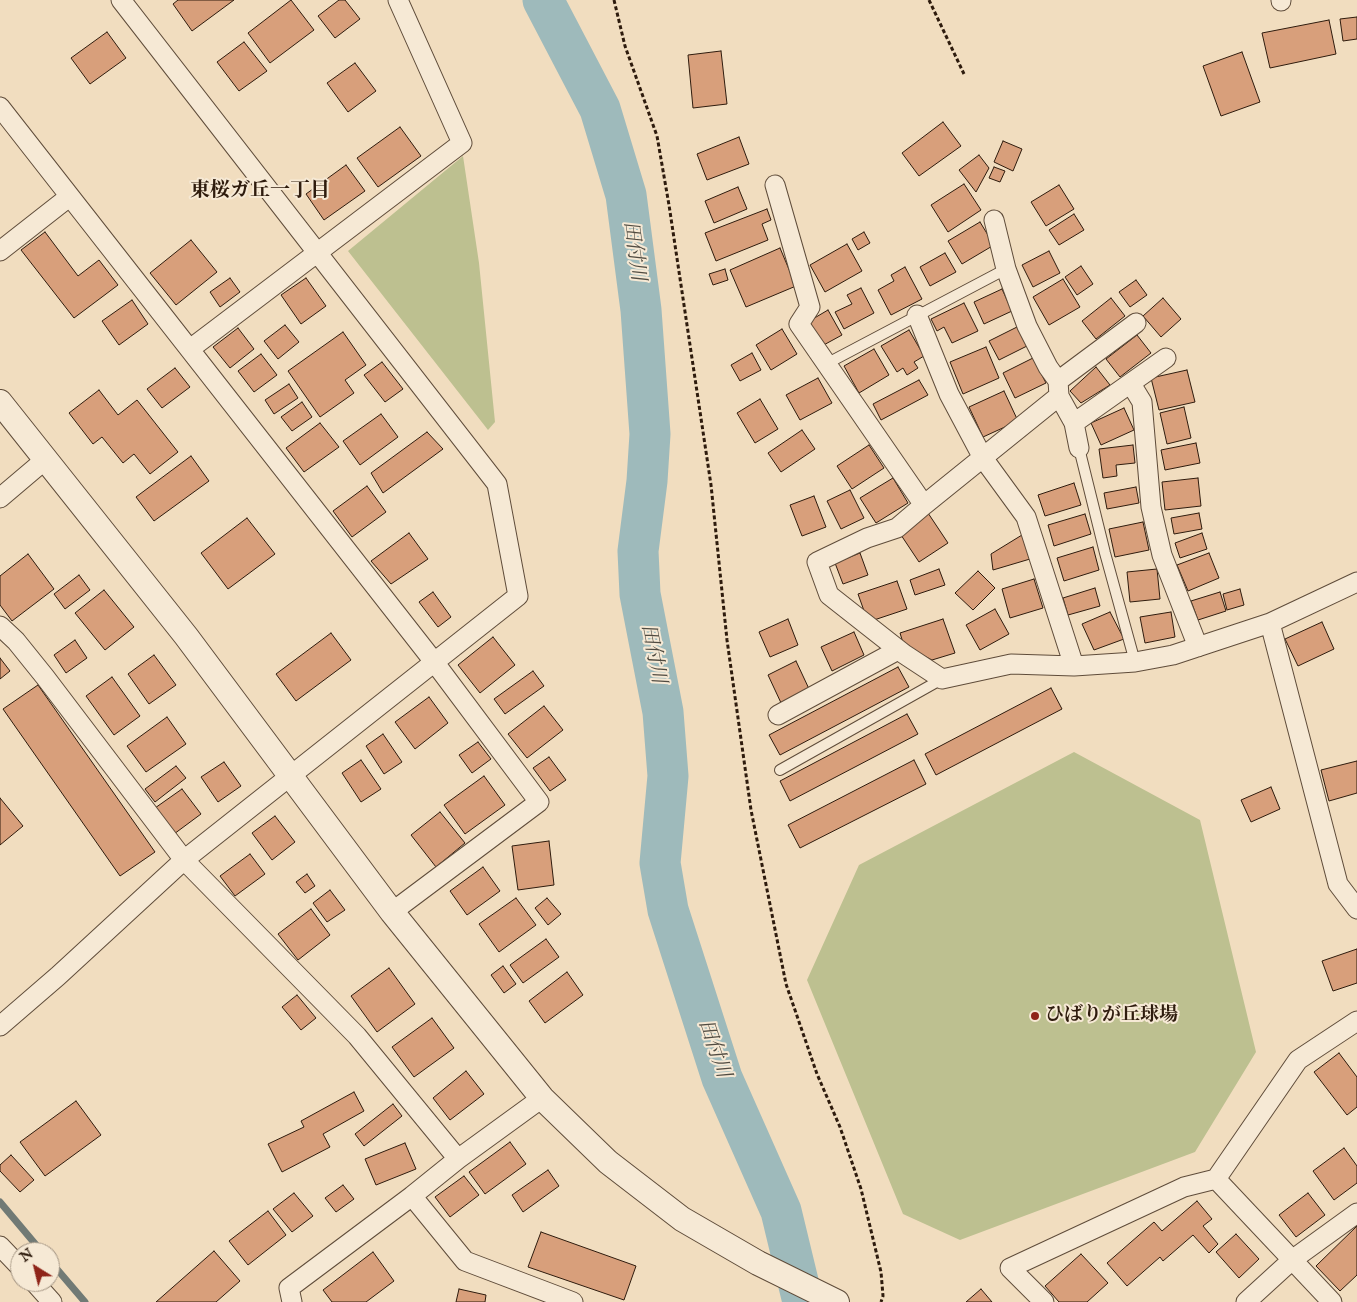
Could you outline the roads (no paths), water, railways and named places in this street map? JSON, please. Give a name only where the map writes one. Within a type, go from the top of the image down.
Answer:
[{"type":"street","points":[[0,1026],[58,976],[184,860],[518,596],[497,484],[121,0]]},
{"type":"street","points":[[190,348],[316,251],[462,143],[398,0]]},
{"type":"street","points":[[0,107],[435,663],[539,802],[392,912]]},
{"type":"street","points":[[775,184],[810,308],[800,324],[924,505]]},
{"type":"street","points":[[0,251],[69,197]]},
{"type":"street","points":[[994,220],[1006,269],[1027,326],[1059,388],[1074,423],[1079,448]]},
{"type":"street","points":[[917,315],[949,394],[982,458],[1026,517],[1074,666]]},
{"type":"street","points":[[1136,323],[1059,388],[982,458],[897,528],[866,538],[817,562],[829,595],[898,650],[942,679],[1011,664],[1074,666],[1135,662],[1173,655],[1270,623],[1357,582]]},
{"type":"street","points":[[1074,423],[1166,358]]},
{"type":"street","points":[[1131,384],[1142,402],[1151,507],[1162,555],[1198,646]]},
{"type":"street","points":[[0,402],[180,628],[392,912],[542,1098],[608,1162],[682,1219],[758,1263],[837,1302]]},
{"type":"street","points":[[0,498],[46,460]]},
{"type":"street","points":[[1270,623],[1338,884],[1357,909]]},
{"type":"street","points":[[0,626],[45,677],[184,860],[357,1036],[458,1159]]},
{"type":"street","points":[[778,715],[898,650]]},
{"type":"street","points":[[1044,1302],[1010,1268],[1184,1187],[1216,1178],[1298,1060],[1357,1020]]},
{"type":"street","points":[[292,1302],[289,1288],[412,1196],[458,1159],[542,1098]]},
{"type":"street","points":[[1216,1178],[1332,1302]]},
{"type":"street","points":[[412,1196],[465,1261],[573,1302]]},
{"type":"street","points":[[1246,1302],[1292,1260],[1357,1213]]},
{"type":"street","points":[[0,1246],[10,1256]]},
{"type":"street","points":[[43,1292],[52,1302]]},
{"type":"lane","points":[[826,364],[1006,269]]},
{"type":"lane","points":[[1079,448],[1135,662]]},
{"type":"lane","points":[[780,770],[942,679]]},
{"type":"waterway","name":"田付川","points":[[543,0],[600,109],[626,195],[641,310],[650,434],[647,481],[638,551],[640,594],[663,712],[668,776],[660,863],[668,910],[722,1078],[781,1211],[803,1302]]},
{"type":"waterway","points":[[0,1202],[34,1242]]},
{"type":"waterway","points":[[60,1273],[85,1302]]},
{"type":"place","name":"ひばりが丘球場","points":[[1035,1016]]},
{"type":"district","name":"東桜ガ丘一丁目","points":[[260,192]]}]
